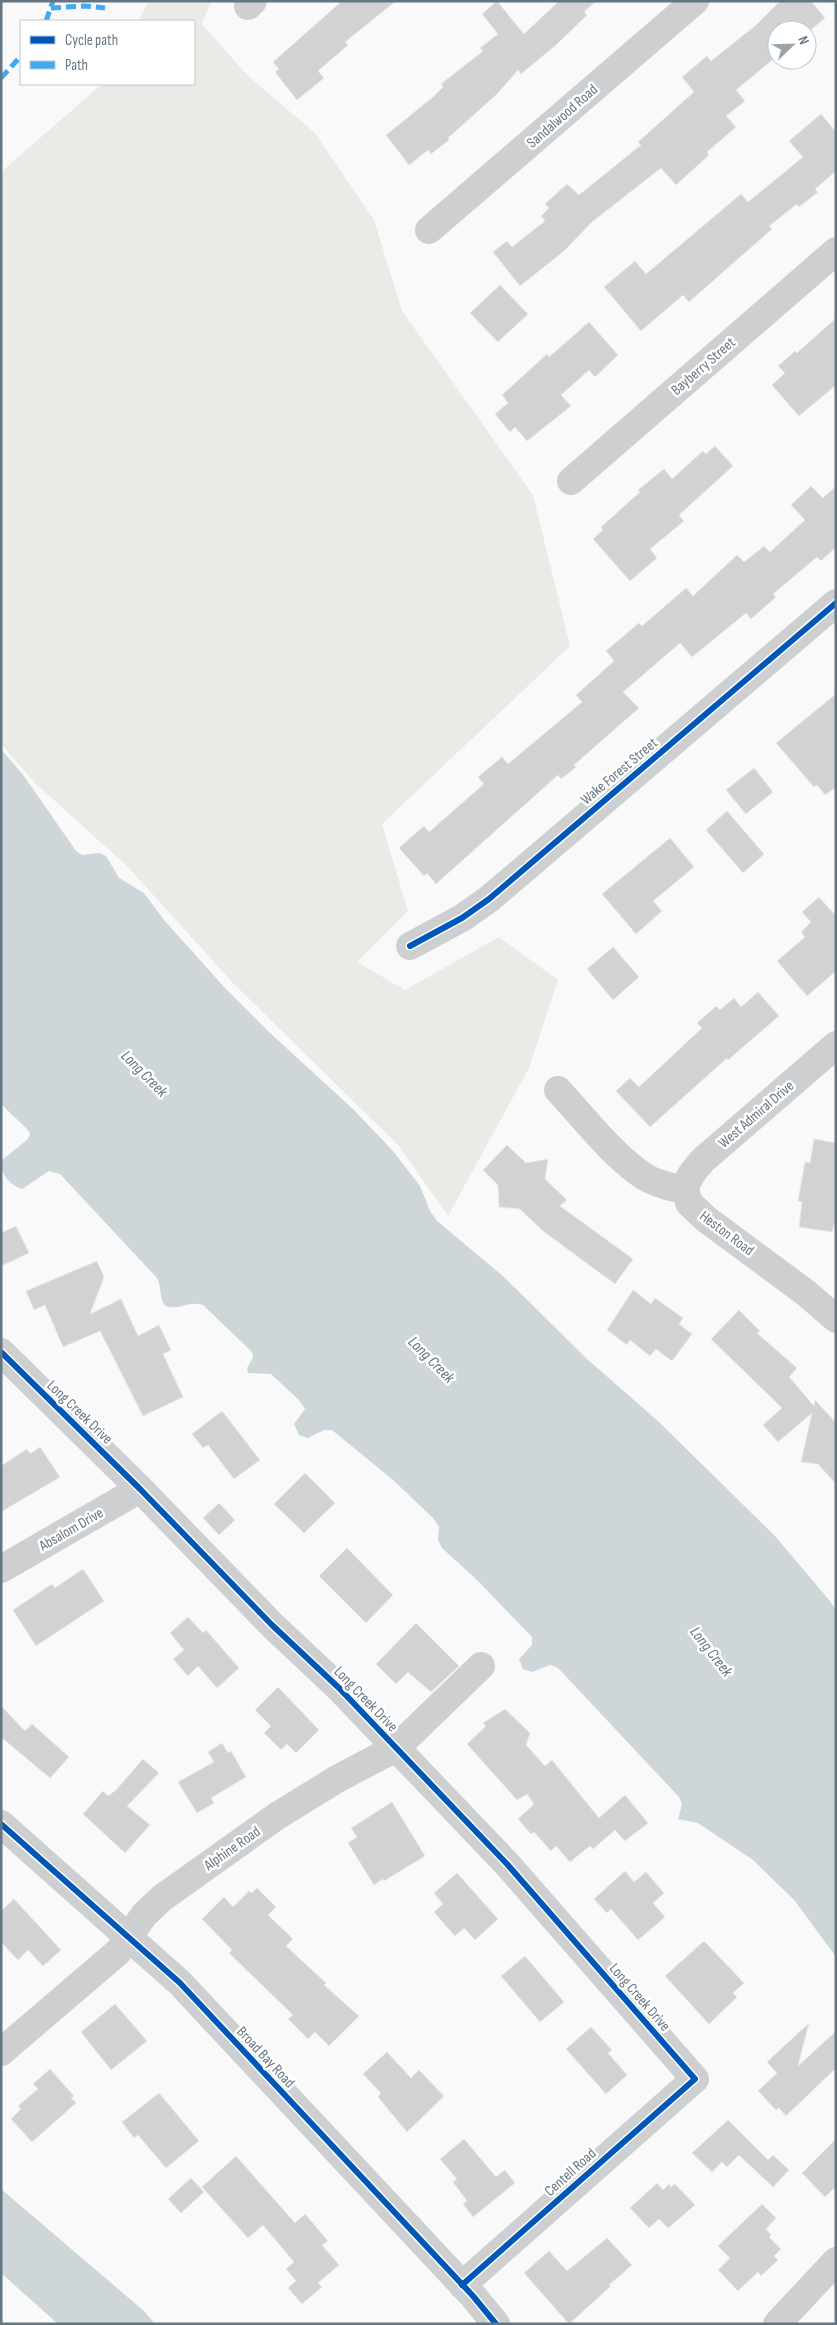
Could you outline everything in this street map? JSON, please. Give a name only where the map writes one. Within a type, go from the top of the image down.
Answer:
[{"type":"street","name":"Sandalwood Road","points":[[429,230],[695,1]]},
{"type":"street","name":"Bayberry Street","points":[[571,481],[836,251]]},
{"type":"street","name":"Wake Forest Street","points":[[410,946],[462,918],[489,899],[836,603]]},
{"type":"street","name":"West Admiral Drive","points":[[685,1190],[686,1183],[703,1160],[836,1045]]},
{"type":"street","points":[[558,1090],[628,1165],[646,1178],[667,1187],[685,1190]]},
{"type":"street","name":"Heston Road","points":[[685,1190],[689,1203],[706,1219],[806,1292],[836,1320]]},
{"type":"street","name":"Long Creek Drive","points":[[1,1352],[140,1489],[272,1625],[339,1688],[507,1864],[695,2079]]},
{"type":"street","name":"Absalom Drive","points":[[1,1569],[140,1489]]},
{"type":"street","name":"Alphine Road","points":[[1,2052],[118,1952],[144,1915],[170,1892],[277,1816],[338,1779],[396,1748],[481,1666]]},
{"type":"street","name":"Broad Bay Road","points":[[1,1824],[180,1983],[462,2285],[496,2324]]},
{"type":"street","name":"Centell Road","points":[[462,2285],[695,2079]]},
{"type":"street","points":[[777,2324],[836,2261]]},
{"type":"shaded area","points":[[148,1],[211,1],[202,24],[247,75],[314,132],[374,220],[402,311],[533,495],[570,646],[382,824],[408,911],[357,962],[405,990],[499,937],[558,980],[529,1068],[448,1216],[399,1146],[233,983],[127,866],[35,783],[1,744],[1,172],[101,85],[195,85],[195,20],[139,20]]},
{"type":"water","name":"Long Creek","points":[[1,749],[24,776],[76,851],[82,855],[99,853],[106,856],[119,878],[144,893],[164,920],[225,988],[269,1032],[354,1110],[393,1151],[420,1186],[430,1211],[437,1221],[504,1277],[587,1359],[659,1422],[775,1536],[830,1601],[836,1610],[836,1957],[795,1901],[753,1860],[698,1823],[678,1819],[682,1804],[679,1797],[558,1668],[550,1665],[532,1672],[523,1669],[519,1659],[532,1645],[532,1637],[477,1580],[442,1548],[438,1540],[439,1527],[433,1518],[393,1480],[332,1430],[324,1430],[308,1438],[299,1435],[294,1424],[305,1409],[299,1400],[271,1374],[248,1373],[247,1368],[253,1358],[252,1352],[203,1305],[165,1306],[157,1278],[60,1174],[49,1171],[22,1189],[13,1184],[4,1175],[1,1161],[28,1139],[30,1134],[1,1104]]},
{"type":"water","points":[[1,2189],[144,2311],[155,2324],[58,2324],[1,2273]]},
{"type":"building","points":[[342,1],[396,1],[345,42],[348,45],[318,71],[324,78],[297,100],[275,72],[279,69],[273,62]]},
{"type":"building","points":[[497,1],[524,34],[559,1],[596,1],[584,12],[587,15],[556,45],[521,74],[518,70],[497,94],[448,138],[449,140],[431,154],[428,150],[409,165],[386,135],[433,97],[443,87],[441,84],[483,51],[480,48],[498,34],[482,14]]},
{"type":"building","points":[[780,1],[811,1],[825,18],[817,25],[817,20],[767,20],[767,64],[736,90],[745,101],[726,116],[736,127],[707,152],[709,155],[676,185],[661,168],[592,222],[564,251],[520,286],[493,252],[507,241],[512,247],[545,221],[541,216],[549,208],[545,204],[567,184],[579,195],[641,145],[638,142],[694,92],[682,77],[707,56],[711,61],[755,26]]},
{"type":"building","points":[[821,114],[836,132],[836,171],[815,189],[818,192],[799,207],[797,204],[769,226],[772,229],[689,302],[683,295],[641,331],[604,287],[635,261],[646,274],[741,194],[748,202],[803,157],[789,141]]},
{"type":"building","points":[[500,285],[528,314],[498,342],[470,313]]},
{"type":"building","points":[[836,318],[836,385],[799,416],[772,385],[785,373],[778,366],[795,351],[797,353]]},
{"type":"building","points":[[589,322],[618,355],[595,377],[589,370],[561,395],[571,406],[527,441],[515,427],[510,432],[495,414],[508,403],[502,395],[547,354],[549,357]]},
{"type":"building","points":[[715,446],[733,466],[679,515],[684,521],[650,549],[657,558],[630,581],[593,539],[603,530],[601,527],[640,492],[638,490],[664,469],[672,479],[703,451],[706,454]]},
{"type":"building","points":[[811,486],[823,498],[836,486],[836,547],[821,561],[817,557],[773,594],[776,597],[751,619],[746,613],[692,657],[680,643],[623,692],[639,708],[574,765],[576,767],[561,779],[558,775],[436,884],[427,873],[424,876],[399,848],[424,826],[429,832],[484,784],[478,777],[502,757],[508,764],[582,702],[576,695],[614,661],[606,651],[639,623],[642,626],[686,588],[693,596],[737,555],[744,562],[764,546],[770,552],[805,520],[791,505]]},
{"type":"building","points":[[836,694],[836,787],[825,795],[817,785],[814,787],[776,743]]},
{"type":"building","points":[[754,768],[773,792],[746,814],[726,790]]},
{"type":"building","points":[[727,811],[764,854],[743,873],[706,830]]},
{"type":"building","points":[[670,838],[694,867],[653,901],[662,911],[636,934],[602,894]]},
{"type":"building","points":[[819,897],[836,916],[836,971],[807,996],[777,961],[805,937],[801,932],[811,922],[802,912]]},
{"type":"building","points":[[613,947],[639,977],[613,1000],[587,969]]},
{"type":"building","points":[[758,992],[779,1016],[728,1060],[727,1058],[650,1127],[616,1091],[630,1078],[639,1087],[702,1028],[697,1023],[716,1006],[720,1010],[734,998],[741,1007]]},
{"type":"building","points":[[814,1139],[836,1143],[836,1217],[832,1232],[799,1227],[802,1202],[798,1201],[805,1162],[810,1163]]},
{"type":"building","points":[[507,1145],[526,1163],[548,1159],[545,1179],[567,1200],[560,1206],[633,1259],[615,1284],[543,1231],[520,1209],[499,1207],[498,1185],[483,1170]]},
{"type":"building","points":[[16,1226],[29,1253],[1,1266],[1,1233]]},
{"type":"building","points":[[97,1261],[104,1277],[90,1314],[121,1299],[138,1336],[159,1325],[171,1350],[163,1354],[183,1397],[143,1416],[100,1331],[63,1347],[45,1305],[34,1310],[26,1291]]},
{"type":"building","points":[[633,1290],[651,1304],[655,1298],[683,1318],[679,1324],[692,1334],[672,1361],[656,1349],[650,1356],[630,1340],[627,1345],[607,1330]]},
{"type":"building","points":[[739,1310],[760,1331],[757,1333],[797,1368],[789,1377],[814,1406],[815,1400],[836,1423],[836,1484],[818,1464],[801,1462],[812,1413],[778,1442],[763,1425],[782,1408],[711,1339]]},
{"type":"building","points":[[222,1411],[260,1460],[234,1479],[208,1445],[203,1448],[192,1434]]},
{"type":"building","points":[[40,1447],[60,1477],[1,1512],[1,1466],[27,1449],[30,1454]]},
{"type":"building","points":[[305,1473],[335,1503],[304,1533],[274,1504]]},
{"type":"building","points":[[219,1503],[235,1520],[219,1535],[203,1518]]},
{"type":"building","points":[[347,1548],[393,1595],[366,1623],[319,1576]]},
{"type":"building","points":[[83,1569],[104,1601],[36,1646],[13,1610],[52,1584],[55,1588]]},
{"type":"building","points":[[188,1617],[203,1633],[206,1630],[239,1668],[217,1688],[198,1666],[188,1676],[173,1659],[184,1650],[170,1633]]},
{"type":"building","points":[[416,1623],[459,1666],[431,1692],[408,1672],[396,1684],[376,1664]]},
{"type":"building","points":[[278,1687],[319,1730],[296,1753],[287,1744],[281,1750],[264,1733],[271,1726],[255,1710]]},
{"type":"building","points":[[1,1706],[25,1731],[32,1724],[69,1757],[50,1778],[1,1737]]},
{"type":"building","points":[[505,1709],[530,1733],[526,1745],[545,1766],[552,1760],[599,1818],[625,1795],[648,1823],[625,1841],[615,1830],[593,1849],[590,1846],[570,1862],[556,1846],[551,1851],[534,1832],[531,1834],[518,1819],[534,1804],[527,1794],[517,1800],[467,1744],[486,1726],[483,1723]]},
{"type":"building","points":[[222,1743],[228,1753],[231,1751],[246,1777],[211,1798],[214,1803],[197,1813],[178,1782],[214,1762],[208,1752]]},
{"type":"building","points":[[143,1759],[159,1773],[127,1806],[150,1825],[125,1853],[83,1814],[103,1791],[108,1796],[116,1790]]},
{"type":"building","points":[[392,1802],[425,1856],[374,1885],[348,1843],[357,1837],[351,1828]]},
{"type":"building","points":[[625,1871],[634,1882],[646,1872],[664,1893],[653,1903],[665,1917],[638,1940],[611,1909],[607,1913],[594,1899]]},
{"type":"building","points":[[457,1873],[498,1919],[475,1940],[464,1928],[455,1936],[434,1912],[443,1904],[434,1893]]},
{"type":"building","points":[[257,1888],[276,1907],[268,1915],[293,1939],[286,1946],[326,1983],[324,1985],[359,2016],[329,2046],[315,2032],[308,2039],[288,2019],[293,2015],[229,1953],[232,1950],[202,1919],[224,1897],[233,1907],[249,1891],[252,1893]]},
{"type":"building","points":[[14,1899],[61,1950],[43,1966],[28,1950],[18,1960],[1,1942],[1,1911]]},
{"type":"building","points":[[704,1941],[744,1983],[733,1993],[737,1997],[709,2024],[665,1976]]},
{"type":"building","points":[[525,1956],[564,2002],[540,2022],[501,1976]]},
{"type":"building","points":[[115,2004],[147,2041],[111,2070],[81,2032]]},
{"type":"building","points":[[809,2023],[798,2066],[836,2031],[836,2068],[786,2116],[779,2108],[776,2110],[758,2091],[777,2073],[767,2062]]},
{"type":"building","points":[[591,2027],[612,2050],[608,2053],[627,2075],[606,2094],[566,2049]]},
{"type":"building","points":[[387,2052],[411,2078],[419,2070],[444,2096],[407,2132],[378,2097],[381,2093],[363,2074]]},
{"type":"building","points":[[50,2069],[74,2096],[71,2098],[76,2103],[32,2142],[11,2119],[21,2109],[18,2106],[38,2089],[33,2084]]},
{"type":"building","points":[[159,2093],[199,2141],[166,2168],[138,2135],[134,2138],[122,2122]]},
{"type":"building","points":[[728,2120],[768,2160],[773,2155],[789,2170],[773,2187],[739,2155],[727,2167],[722,2162],[712,2172],[692,2153]]},
{"type":"building","points":[[464,2139],[496,2177],[505,2170],[515,2183],[473,2217],[463,2204],[467,2201],[453,2182],[457,2179],[440,2159]]},
{"type":"building","points":[[836,2139],[836,2186],[825,2197],[802,2173]]},
{"type":"building","points":[[236,2156],[295,2223],[305,2214],[328,2241],[322,2245],[339,2265],[318,2283],[322,2287],[302,2304],[288,2288],[296,2281],[286,2269],[294,2262],[263,2225],[248,2238],[202,2187]]},
{"type":"building","points":[[191,2178],[204,2192],[181,2213],[168,2199]]},
{"type":"building","points":[[657,2183],[663,2190],[669,2184],[671,2187],[675,2184],[695,2205],[668,2228],[659,2219],[649,2228],[630,2208]]},
{"type":"building","points":[[762,2204],[776,2218],[766,2229],[771,2235],[769,2237],[781,2249],[774,2256],[778,2260],[761,2276],[758,2272],[738,2291],[718,2270],[730,2258],[718,2246]]},
{"type":"building","points":[[607,2238],[632,2265],[569,2324],[524,2273],[549,2251],[567,2271]]},
{"type":"marked path","points":[[46,20],[53,1]]},
{"type":"marked path","points":[[51,8],[85,6],[105,8]]},
{"type":"marked path","points":[[1,78],[20,57]]},
{"type":"cycle path","points":[[410,946],[462,918],[489,899],[836,603]]},
{"type":"cycle path","points":[[1,1352],[140,1489],[272,1625],[339,1688],[507,1864],[695,2079],[462,2285]]},
{"type":"cycle path","points":[[1,1824],[180,1983],[473,2296],[496,2324]]}]
